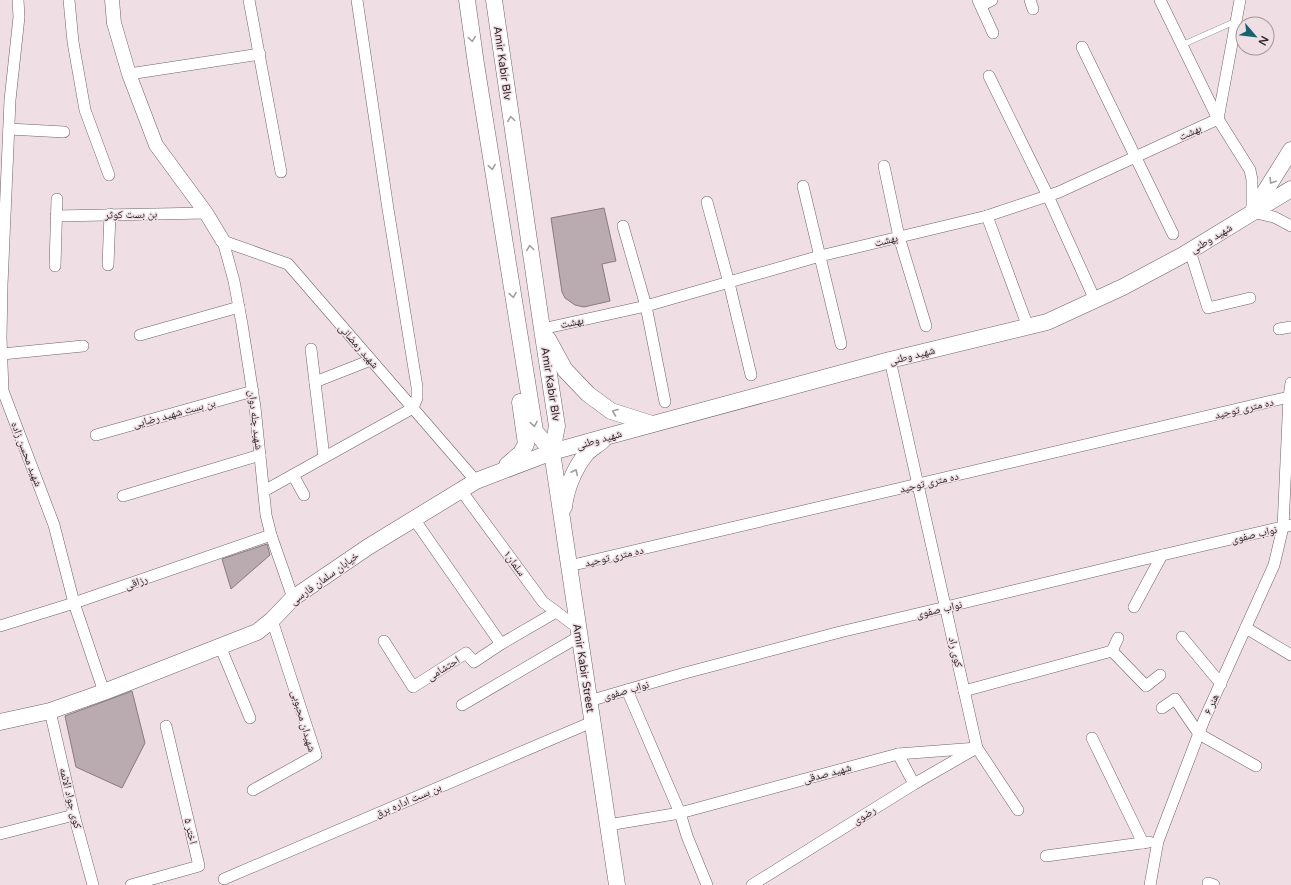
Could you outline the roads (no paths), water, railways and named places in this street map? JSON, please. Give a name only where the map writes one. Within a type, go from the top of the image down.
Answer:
[{"type":"main road","name":"Amir Kabir Blv","points":[[467,0],[476,64],[536,431],[552,452]]},
{"type":"main road","name":"Amir Kabir Blv","points":[[494,0],[557,426],[552,452]]},
{"type":"main road","points":[[476,64],[502,59]]},
{"type":"main road","points":[[1252,212],[1291,150]]},
{"type":"main road","name":"شهید وطنی","points":[[552,452],[890,360],[1047,322],[1123,287],[1190,250],[1291,189]]},
{"type":"main road","points":[[542,329],[565,370],[588,394],[610,411],[652,424]]},
{"type":"main road","points":[[500,471],[521,453],[526,444],[520,401],[527,382]]},
{"type":"main road","points":[[563,523],[565,501],[574,472],[587,453],[609,436]]},
{"type":"main road","name":"خیابان سلمان فارسی","points":[[0,722],[50,711],[104,692],[257,632],[272,620],[293,598],[368,547],[460,489],[500,471],[552,452]]},
{"type":"main road","name":"Amir Kabir Street","points":[[552,452],[617,885]]},
{"type":"street","name":"شهید محسن زاده","points":[[18,0],[19,17],[10,100],[2,285],[2,391],[54,525],[74,603],[104,692]]},
{"type":"street","points":[[69,0],[73,42],[85,110],[109,175]]},
{"type":"street","points":[[112,0],[114,23],[129,74],[156,145],[206,213],[222,241]]},
{"type":"street","points":[[249,0],[282,172]]},
{"type":"street","points":[[264,491],[413,408],[418,393],[388,209],[357,0]]},
{"type":"street","points":[[992,0],[979,3],[993,33]]},
{"type":"street","points":[[1160,0],[1218,119],[1250,170],[1252,180],[1252,212],[1274,217],[1291,226]]},
{"type":"street","points":[[1237,16],[1240,0]]},
{"type":"street","points":[[1218,119],[1235,26]]},
{"type":"street","points":[[1082,47],[1172,234]]},
{"type":"street","points":[[129,74],[260,54]]},
{"type":"street","points":[[989,76],[1048,196],[1094,300]]},
{"type":"street","name":"بهشت","points":[[542,329],[646,306],[820,256],[987,216],[1048,196],[1218,119]]},
{"type":"street","points":[[9,129],[64,132]]},
{"type":"street","points":[[884,166],[900,237],[926,326]]},
{"type":"street","points":[[803,186],[840,344]]},
{"type":"street","points":[[55,266],[57,198]]},
{"type":"street","points":[[707,202],[729,283],[751,375]]},
{"type":"street","name":"بن بست کوثر","points":[[56,216],[206,213]]},
{"type":"street","points":[[108,265],[110,214]]},
{"type":"street","points":[[987,216],[1028,327]]},
{"type":"street","points":[[623,226],[646,306],[665,402]]},
{"type":"street","name":"شهید رمضانی","points":[[222,241],[288,264],[476,481]]},
{"type":"street","name":"شهید چله دوان","points":[[222,241],[234,281],[253,392],[266,515],[270,535],[293,598]]},
{"type":"street","points":[[1190,250],[1208,308],[1250,298]]},
{"type":"street","points":[[140,334],[239,307]]},
{"type":"street","points":[[1279,329],[1291,327]]},
{"type":"street","points":[[2,354],[83,346]]},
{"type":"street","points":[[311,349],[324,457]]},
{"type":"street","points":[[315,382],[371,360]]},
{"type":"street","name":"کوی راد","points":[[890,360],[977,748],[1018,810]]},
{"type":"street","name":"هنر ۶","points":[[1150,885],[1158,841],[1220,684],[1274,565],[1287,526],[1289,397],[1291,383]]},
{"type":"street","name":"بن بست شهید رضایی","points":[[96,435],[253,392]]},
{"type":"street","name":"ده متری توحید","points":[[569,566],[1289,397]]},
{"type":"street","points":[[123,496],[260,455]]},
{"type":"street","points":[[293,475],[304,495]]},
{"type":"street","name":"سلمان۱","points":[[460,489],[543,602],[579,632]]},
{"type":"street","points":[[414,519],[501,644]]},
{"type":"street","name":"نواب صفوی","points":[[589,701],[840,632],[1287,526]]},
{"type":"street","name":"رزاقی","points":[[0,626],[74,603],[270,535]]},
{"type":"street","points":[[1134,607],[1162,555]]},
{"type":"street","name":"احتشامی","points":[[384,641],[413,687],[466,653],[474,662],[501,644],[556,612]]},
{"type":"street","name":"شهیدان محبوبی","points":[[253,790],[316,755],[272,620]]},
{"type":"street","points":[[1246,628],[1291,655]]},
{"type":"street","points":[[462,705],[579,632]]},
{"type":"street","points":[[1182,637],[1220,684]]},
{"type":"street","points":[[1112,652],[1118,638]]},
{"type":"street","points":[[220,646],[250,718]]},
{"type":"street","points":[[964,691],[1112,652]]},
{"type":"street","points":[[1112,652],[1146,686],[1160,675]]},
{"type":"street","points":[[627,690],[680,813],[686,836],[708,885]]},
{"type":"street","points":[[1162,708],[1175,699],[1199,734],[1256,766]]},
{"type":"street","name":"کوی جواد الائمه","points":[[50,711],[74,815],[93,885]]},
{"type":"street","name":"بن بست اداره برق","points":[[224,879],[592,722]]},
{"type":"street","name":"اختر ۵","points":[[131,885],[199,866],[166,726]]},
{"type":"street","points":[[1092,738],[1143,843]]},
{"type":"street","name":"شهید صدقی","points":[[608,825],[680,813],[898,754],[977,748]]},
{"type":"street","name":"رضوی","points":[[752,885],[914,784],[977,748]]},
{"type":"street","points":[[898,754],[914,784]]},
{"type":"street","points":[[0,834],[74,815]]},
{"type":"street","points":[[1046,856],[1158,841]]},
{"type":"lane","points":[[1182,45],[1235,21]]}]
